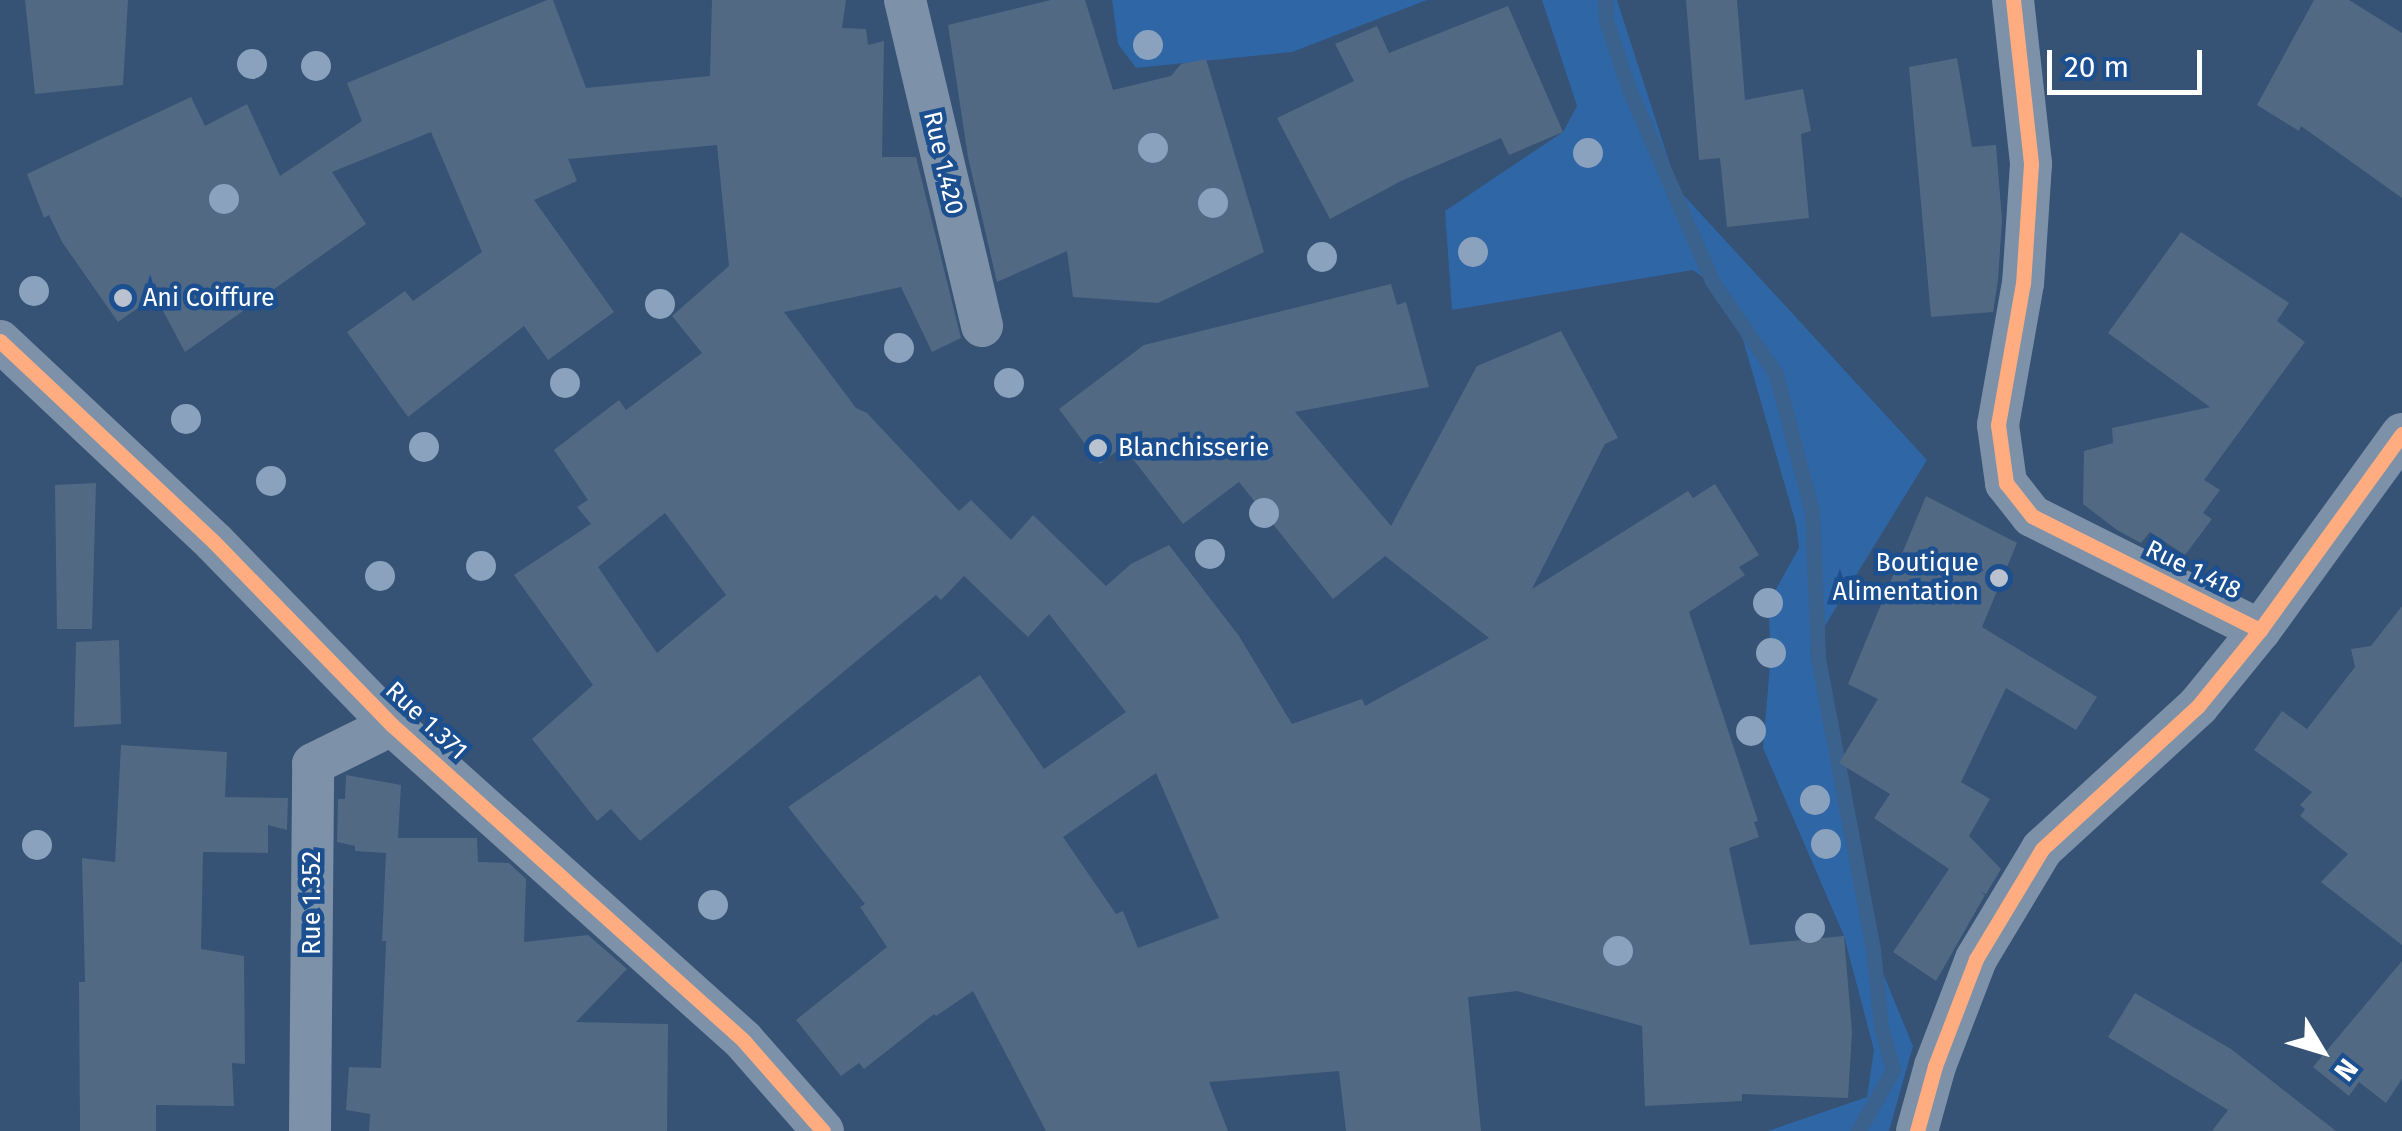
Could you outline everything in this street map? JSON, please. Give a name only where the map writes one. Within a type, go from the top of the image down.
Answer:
[{"type":"street","name":"Rue 1.420","points":[[905,0],[982,326]]},
{"type":"street","name":"Rue 1.418","points":[[2013,0],[2031,164],[2024,283],[1998,424],[2006,482],[2032,516],[2260,630],[2402,434]]},
{"type":"street","name":"Rue 1.371","points":[[0,341],[214,542],[392,726],[743,1040],[823,1131]]},
{"type":"street","points":[[1917,1131],[1935,1066],[1976,959],[2042,849],[2198,706],[2260,630]]},
{"type":"street","name":"Rue 1.352","points":[[310,1131],[313,764],[392,726]]},
{"type":"shaded area","points":[[1112,0],[1427,0],[1292,52],[1136,68],[1118,44]]},
{"type":"shaded area","points":[[1542,0],[1617,0],[1678,189],[1927,460],[1810,650],[1839,763],[1873,949],[1913,1046],[1889,1131],[1768,1131],[1867,1097],[1874,1050],[1844,936],[1763,748],[1771,653],[1768,603],[1799,548],[1796,524],[1731,298],[1693,270],[1452,310],[1445,211],[1563,132],[1577,106]]},
{"type":"building","points":[[25,0],[128,0],[123,85],[35,94]]},
{"type":"building","points":[[547,0],[553,0],[586,88],[710,76],[712,0],[846,0],[842,28],[866,29],[868,45],[884,41],[882,157],[916,157],[961,338],[932,352],[901,287],[784,312],[856,408],[867,413],[959,511],[971,500],[1011,540],[1033,515],[1106,586],[1131,564],[1169,545],[1239,636],[1292,724],[1362,699],[1365,706],[1489,638],[1385,556],[1333,599],[1239,482],[1183,524],[1123,446],[1100,464],[1059,409],[1144,345],[1391,284],[1397,305],[1406,302],[1429,387],[1295,412],[1391,526],[1477,366],[1561,331],[1618,438],[1605,444],[1532,589],[1688,491],[1693,498],[1715,484],[1759,555],[1739,567],[1745,575],[1689,612],[1758,821],[1754,822],[1759,837],[1729,848],[1750,945],[1844,936],[1852,1032],[1848,1098],[1742,1094],[1742,1101],[1645,1106],[1642,1026],[1517,991],[1468,997],[1481,1131],[1346,1131],[1339,1071],[1209,1082],[1228,1131],[1046,1131],[973,991],[934,1014],[864,1069],[859,1063],[841,1076],[796,1020],[887,947],[860,907],[865,904],[788,807],[980,675],[1044,769],[1126,712],[1049,614],[1028,637],[964,576],[941,600],[936,595],[640,841],[611,809],[597,821],[532,739],[593,685],[514,575],[591,524],[577,507],[588,500],[554,450],[619,400],[626,410],[702,353],[672,316],[729,266],[717,145],[568,159],[577,181],[534,200],[614,312],[548,360],[524,326],[408,417],[347,332],[405,291],[413,301],[482,252],[431,132],[332,172],[366,224],[185,352],[155,296],[118,322],[62,242],[49,215],[44,218],[27,174],[191,97],[205,126],[247,104],[280,176],[362,121],[347,83]],"holes":[[[665,513],[726,595],[657,653],[598,567]],[[1156,773],[1219,918],[1138,948],[1123,911],[1116,914],[1063,837]]]},
{"type":"building","points":[[1051,0],[1085,0],[1113,90],[1171,76],[1181,64],[1206,59],[1264,252],[1158,303],[1073,297],[1067,251],[997,282],[968,157],[948,25]]},
{"type":"building","points":[[1686,0],[1737,0],[1745,100],[1803,89],[1811,131],[1801,134],[1809,218],[1727,227],[1720,158],[1699,160]]},
{"type":"building","points":[[2314,0],[2349,0],[2402,33],[2402,198],[2301,126],[2299,131],[2257,105]]},
{"type":"building","points":[[1508,6],[1563,132],[1509,155],[1501,138],[1401,181],[1330,219],[1277,118],[1354,81],[1335,44],[1377,26],[1389,53]]},
{"type":"building","points":[[1957,58],[1972,147],[1996,145],[2002,220],[1998,280],[1993,312],[1931,317],[1909,67]]},
{"type":"building","points":[[2181,232],[2289,303],[2277,321],[2305,342],[2204,480],[2220,490],[2203,513],[2212,519],[2185,555],[2150,532],[2141,543],[2083,504],[2084,451],[2113,443],[2112,428],[2210,407],[2108,333]]},
{"type":"building","points":[[96,483],[92,629],[57,629],[55,485]]},
{"type":"building","points":[[1926,496],[2017,543],[1982,627],[2097,697],[2076,730],[2006,688],[1961,782],[1990,799],[1969,836],[2001,869],[1986,894],[1980,892],[1985,895],[1936,981],[1893,952],[1949,869],[1874,818],[1890,794],[1839,763],[1878,699],[1848,684]]},
{"type":"building","points":[[2402,606],[2402,945],[2321,882],[2348,854],[2300,816],[2305,809],[2300,805],[2312,792],[2254,750],[2282,711],[2307,729],[2355,667],[2351,649],[2371,646]]},
{"type":"building","points":[[119,640],[121,724],[74,727],[76,642]]},
{"type":"building","points":[[121,745],[227,752],[225,797],[288,798],[287,830],[268,825],[268,853],[203,852],[201,949],[244,956],[245,1064],[232,1063],[234,1106],[156,1105],[156,1131],[80,1131],[79,982],[85,982],[82,858],[115,862]]},
{"type":"building","points":[[346,775],[401,785],[398,838],[477,838],[478,862],[509,863],[526,879],[524,942],[588,935],[627,969],[576,1022],[668,1024],[667,1131],[369,1131],[370,1114],[346,1110],[349,1067],[381,1068],[386,853],[355,851],[355,846],[337,842],[338,799],[345,799]]},
{"type":"building","points":[[2402,961],[2402,1079],[2386,1103],[2359,1082],[2349,1096],[2313,1067]]},
{"type":"building","points":[[2135,993],[2231,1049],[2336,1131],[2212,1131],[2228,1110],[2108,1037]]},
{"type":"waterway","points":[[1605,0],[1606,20],[1629,89],[1712,281],[1776,374],[1812,512],[1818,658],[1873,949],[1881,1027],[1893,1070],[1858,1131]]},
{"type":"cycle path","points":[[2013,0],[2031,164],[2023,283],[1998,425],[2006,483],[2032,516],[2260,630],[2402,434]]},
{"type":"cycle path","points":[[0,341],[214,542],[392,725],[743,1040],[823,1131]]},
{"type":"cycle path","points":[[1917,1131],[1935,1066],[1976,959],[2042,849],[2198,706],[2260,630]]},
{"type":"place","name":"Ani Coiffure","points":[[123,298]]},
{"type":"place","name":"Blanchisserie","points":[[1098,448]]},
{"type":"place","name":"Boutique Alimentation","points":[[1999,578]]}]
